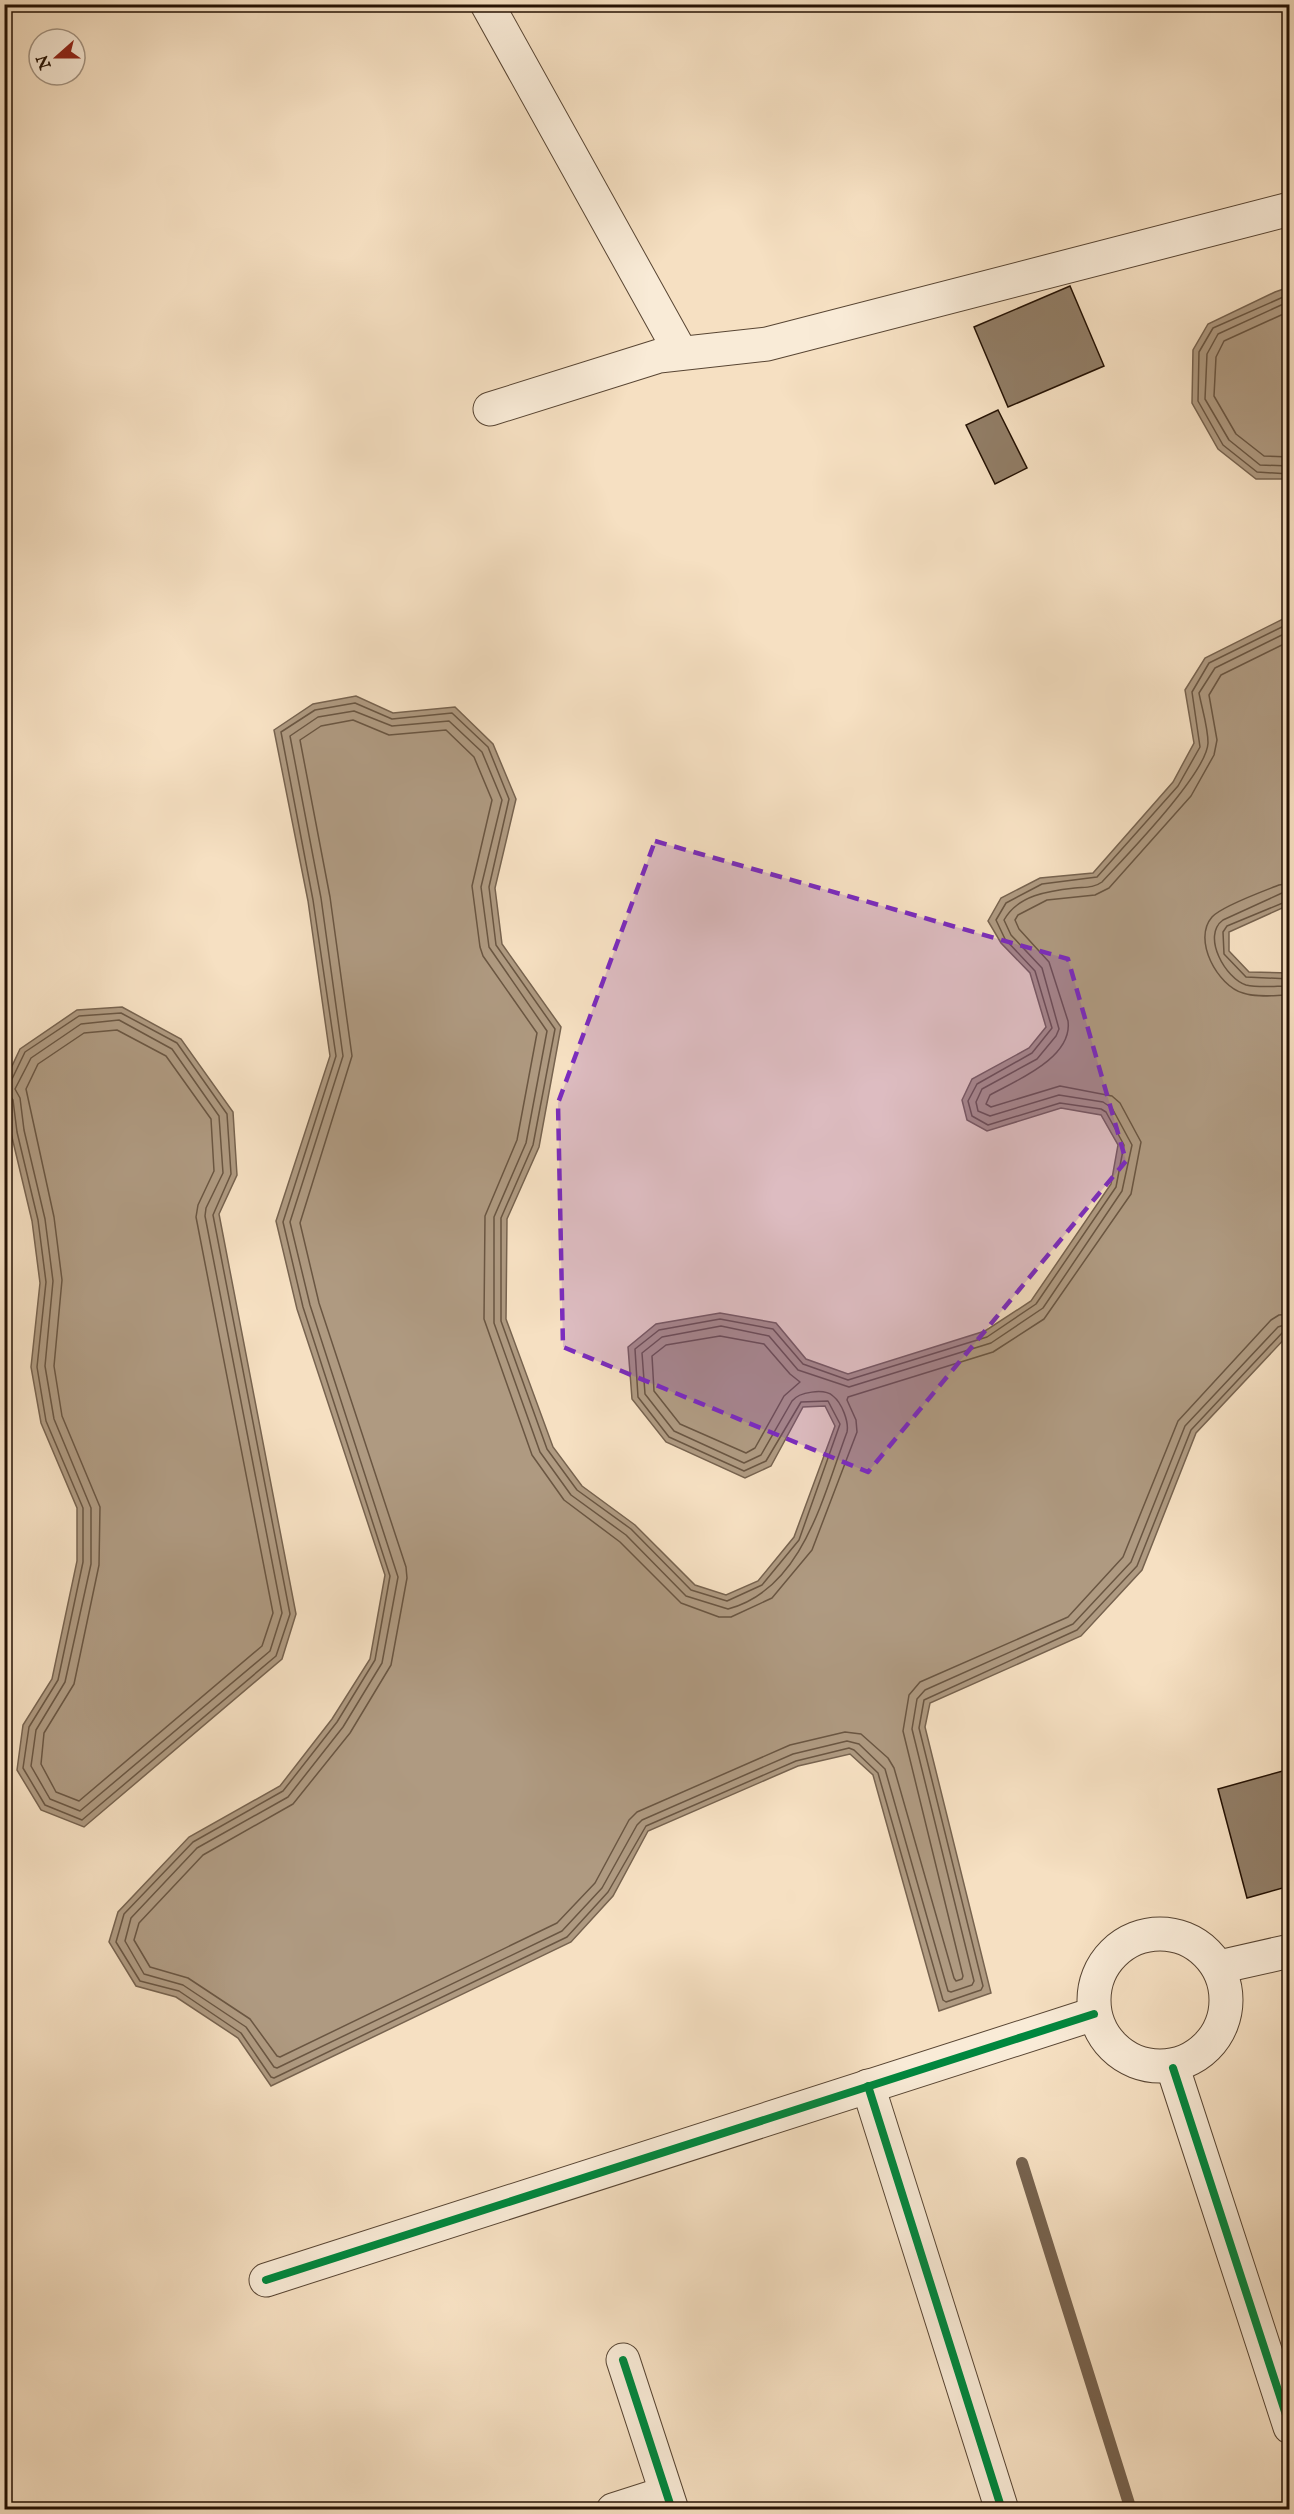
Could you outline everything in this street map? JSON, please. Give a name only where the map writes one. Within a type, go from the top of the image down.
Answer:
[{"type":"street","points":[[487,4],[681,353]]},
{"type":"street","points":[[490,408],[659,356],[767,344],[1290,209]]},
{"type":"street","points":[[1155,1932],[1192,1940],[1219,1967],[1228,2008],[1210,2047],[1173,2068],[1138,2064],[1109,2046],[1094,2014],[1097,1976],[1120,1946],[1155,1932]]},
{"type":"street","points":[[1219,1967],[1290,1951]]},
{"type":"street","points":[[266,2280],[1094,2014]]},
{"type":"street","points":[[1173,2068],[1290,2427]]},
{"type":"street","points":[[868,2086],[1002,2510]]},
{"type":"street","points":[[613,2510],[669,2501],[623,2360]]},
{"type":"highlighted area","points":[[655,841],[1068,959],[1126,1161],[868,1472],[563,1347],[558,1103]]},
{"type":"water","points":[[1289,287],[1289,479],[1256,479],[1218,449],[1192,403],[1193,350],[1208,324]]},
{"type":"water","points":[[1289,616],[1289,905],[1229,932],[1229,951],[1249,972],[1289,973],[1289,1334],[1196,1433],[1142,1570],[1081,1636],[930,1703],[925,1727],[991,1993],[939,2011],[873,1775],[850,1754],[798,1766],[648,1831],[613,1896],[571,1942],[271,2086],[238,2038],[176,1997],[136,1986],[109,1942],[118,1912],[189,1837],[280,1786],[332,1719],[370,1659],[385,1575],[297,1309],[276,1221],[330,1056],[308,901],[274,730],[313,704],[356,696],[393,713],[455,707],[493,744],[516,799],[495,888],[502,944],[561,1027],[539,1147],[507,1219],[506,1319],[553,1447],[582,1486],[635,1525],[695,1585],[726,1595],[758,1581],[794,1537],[835,1426],[825,1406],[803,1407],[771,1466],[745,1478],[666,1442],[632,1399],[628,1347],[656,1324],[720,1313],[776,1323],[806,1359],[848,1374],[985,1331],[1031,1301],[1111,1184],[1118,1145],[1101,1115],[1061,1108],[987,1131],[967,1120],[962,1100],[972,1079],[1029,1048],[1046,1027],[1030,973],[1001,943],[988,921],[1001,898],[1040,878],[1093,873],[1173,782],[1194,743],[1185,690],[1205,658]]},
{"type":"water","points":[[122,1007],[181,1039],[233,1112],[237,1175],[219,1214],[296,1614],[282,1659],[84,1827],[41,1810],[17,1770],[23,1725],[52,1679],[77,1561],[77,1508],[41,1423],[31,1367],[40,1283],[32,1221],[11,1133],[5,1081],[20,1049],[77,1010]]},
{"type":"building","points":[[1070,286],[1104,366],[1008,407],[974,327]]},
{"type":"building","points":[[998,410],[1027,468],[995,484],[966,425]]},
{"type":"building","points":[[1290,1769],[1290,1886],[1247,1898],[1218,1789]]},
{"type":"waterway","points":[[1022,2163],[1131,2510]]},
{"type":"cycle path","points":[[266,2280],[1094,2014]]},
{"type":"cycle path","points":[[1173,2068],[1290,2427]]},
{"type":"cycle path","points":[[868,2086],[1002,2510]]},
{"type":"cycle path","points":[[623,2360],[672,2510]]}]
